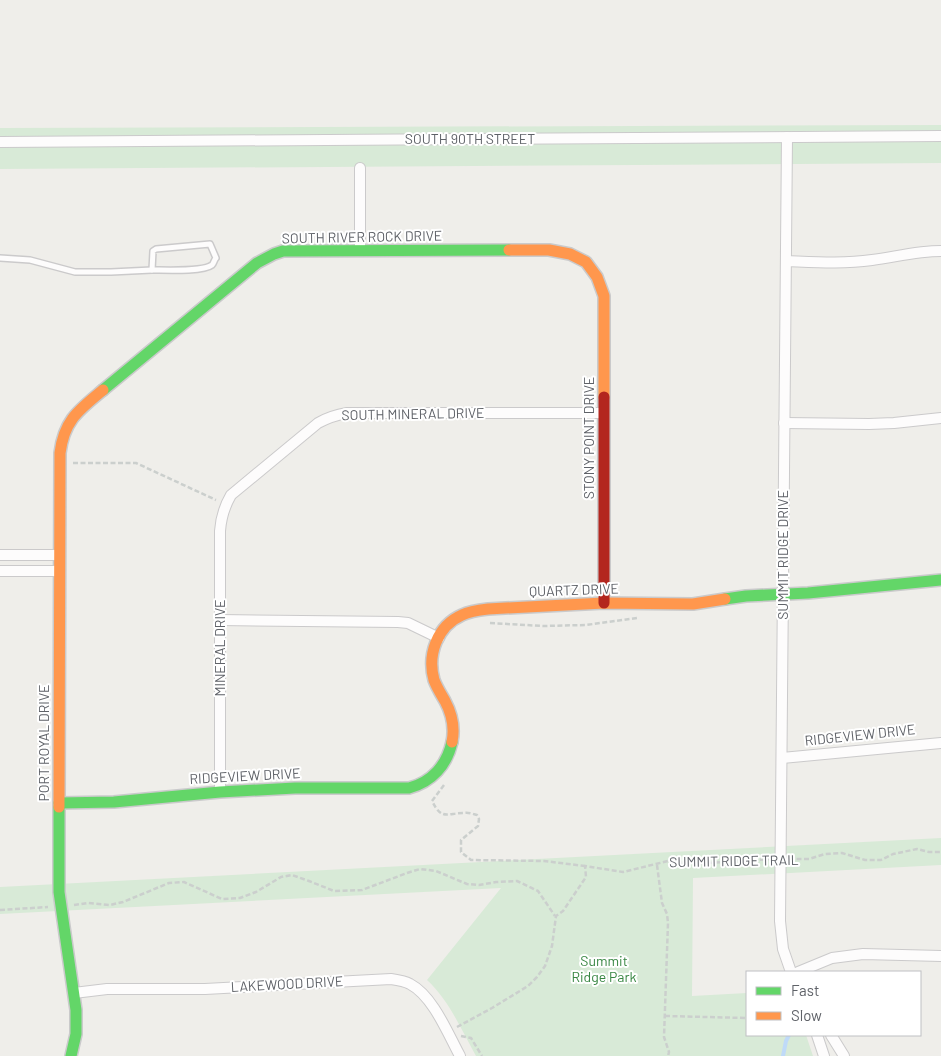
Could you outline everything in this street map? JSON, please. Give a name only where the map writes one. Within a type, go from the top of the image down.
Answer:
[{"type":"street","name":"SOUTH 90TH STREET","points":[[0,142],[941,136]]},
{"type":"street","name":"SUMMIT RIDGE DRIVE","points":[[787,137],[780,936],[790,971]]},
{"type":"street","points":[[360,168],[360,251]]},
{"type":"street","name":"SOUTH RIVER ROCK DRIVE","points":[[64,428],[79,410],[242,276],[267,258],[283,251],[557,250],[576,256],[591,267],[596,274]]},
{"type":"street","points":[[786,261],[849,262],[941,251]]},
{"type":"street","name":"STONY POINT DRIVE","points":[[596,274],[604,296],[604,603]]},
{"type":"street","name":"SOUTH MINERAL DRIVE","points":[[220,502],[318,423],[336,414],[604,413]]},
{"type":"street","points":[[784,423],[869,424],[941,418]]},
{"type":"street","name":"PORT ROYAL DRIVE","points":[[64,428],[60,452],[59,892],[77,1023],[71,1056]]},
{"type":"street","name":"MINERAL DRIVE","points":[[220,502],[220,792]]},
{"type":"street","points":[[0,555],[59,555]]},
{"type":"street","points":[[0,571],[59,571]]},
{"type":"street","name":"QUARTZ DRIVE","points":[[431,777],[441,769],[447,759],[452,749],[454,737],[452,715],[432,674],[432,651],[444,628],[462,614],[488,609],[604,603],[693,604],[746,596],[941,580]]},
{"type":"street","points":[[220,620],[398,622],[408,624],[439,638]]},
{"type":"street","name":"RIDGEVIEW DRIVE","points":[[782,758],[941,742]]},
{"type":"street","name":"RIDGEVIEW DRIVE","points":[[59,803],[114,802],[220,792],[330,787],[400,788],[412,787],[431,777]]},
{"type":"street","points":[[800,971],[832,958],[863,954],[941,956]]},
{"type":"street","name":"LAKEWOOD DRIVE","points":[[74,993],[107,989],[205,989],[391,979],[409,984],[425,996],[460,1056]]},
{"type":"street","points":[[817,1036],[824,1056]]},
{"type":"street","points":[[832,1036],[844,1056]]},
{"type":"lane","points":[[0,258],[30,260],[75,272],[180,270],[203,268],[212,265],[216,258],[210,244],[156,249],[153,251],[152,270]]},
{"type":"path","points":[[69,463],[136,463],[220,502]]},
{"type":"path","points":[[487,623],[543,626],[586,625],[643,617]]},
{"type":"path","name":"SUMMIT RIDGE TRAIL","points":[[447,781],[432,801],[437,811],[446,816],[466,812],[477,815],[479,819],[478,826],[461,840],[461,852],[471,860],[544,861],[623,872],[668,861],[692,864],[809,859],[825,854],[842,853],[866,860],[882,860],[893,854],[917,849],[941,852]]},
{"type":"path","points":[[657,864],[662,903],[667,914],[668,923],[664,1037],[668,1056]]},
{"type":"path","points":[[556,916],[563,911],[586,876],[585,866]]},
{"type":"path","points":[[0,910],[88,903],[110,905],[123,902],[169,883],[184,882],[222,899],[240,898],[256,892],[281,877],[292,875],[334,891],[362,890],[420,869],[436,871],[467,884],[479,885],[517,881],[538,891],[556,916],[552,946],[545,966],[538,977],[528,986],[456,1027]]},
{"type":"path","points":[[665,1016],[746,1018]]},
{"type":"path","points":[[461,1036],[471,1038],[482,1056]]},
{"type":"green space","points":[[941,125],[941,163],[0,169],[0,128]]},
{"type":"green space","name":"Summit Ridge Park","points":[[941,838],[941,865],[693,878],[692,996],[746,993],[746,1036],[806,1036],[813,1056],[476,1056],[448,1006],[427,980],[501,888],[0,914],[0,887]]},
{"type":"waterway","points":[[783,1056],[788,1036]]},
{"type":"traffic: fast","points":[[103,390],[257,263],[274,254],[283,251],[509,250]]},
{"type":"traffic: fast","points":[[725,599],[941,580]]},
{"type":"traffic: fast","points":[[59,803],[114,802],[220,792],[295,788],[409,788],[425,782],[437,771],[446,758],[452,742]]},
{"type":"traffic: fast","points":[[59,807],[59,892],[76,1010],[76,1034],[71,1056]]},
{"type":"traffic: slow","points":[[509,250],[549,250],[570,254],[586,262],[597,277],[604,296],[604,397]]},
{"type":"traffic: slow","points":[[59,807],[60,453],[69,424],[80,410],[103,390]]},
{"type":"traffic: slow","points":[[452,742],[453,726],[451,716],[434,680],[432,661],[433,651],[440,634],[446,626],[462,615],[488,609],[604,603],[693,604],[725,599]]},
{"type":"traffic: jam","points":[[604,397],[604,603]]}]
